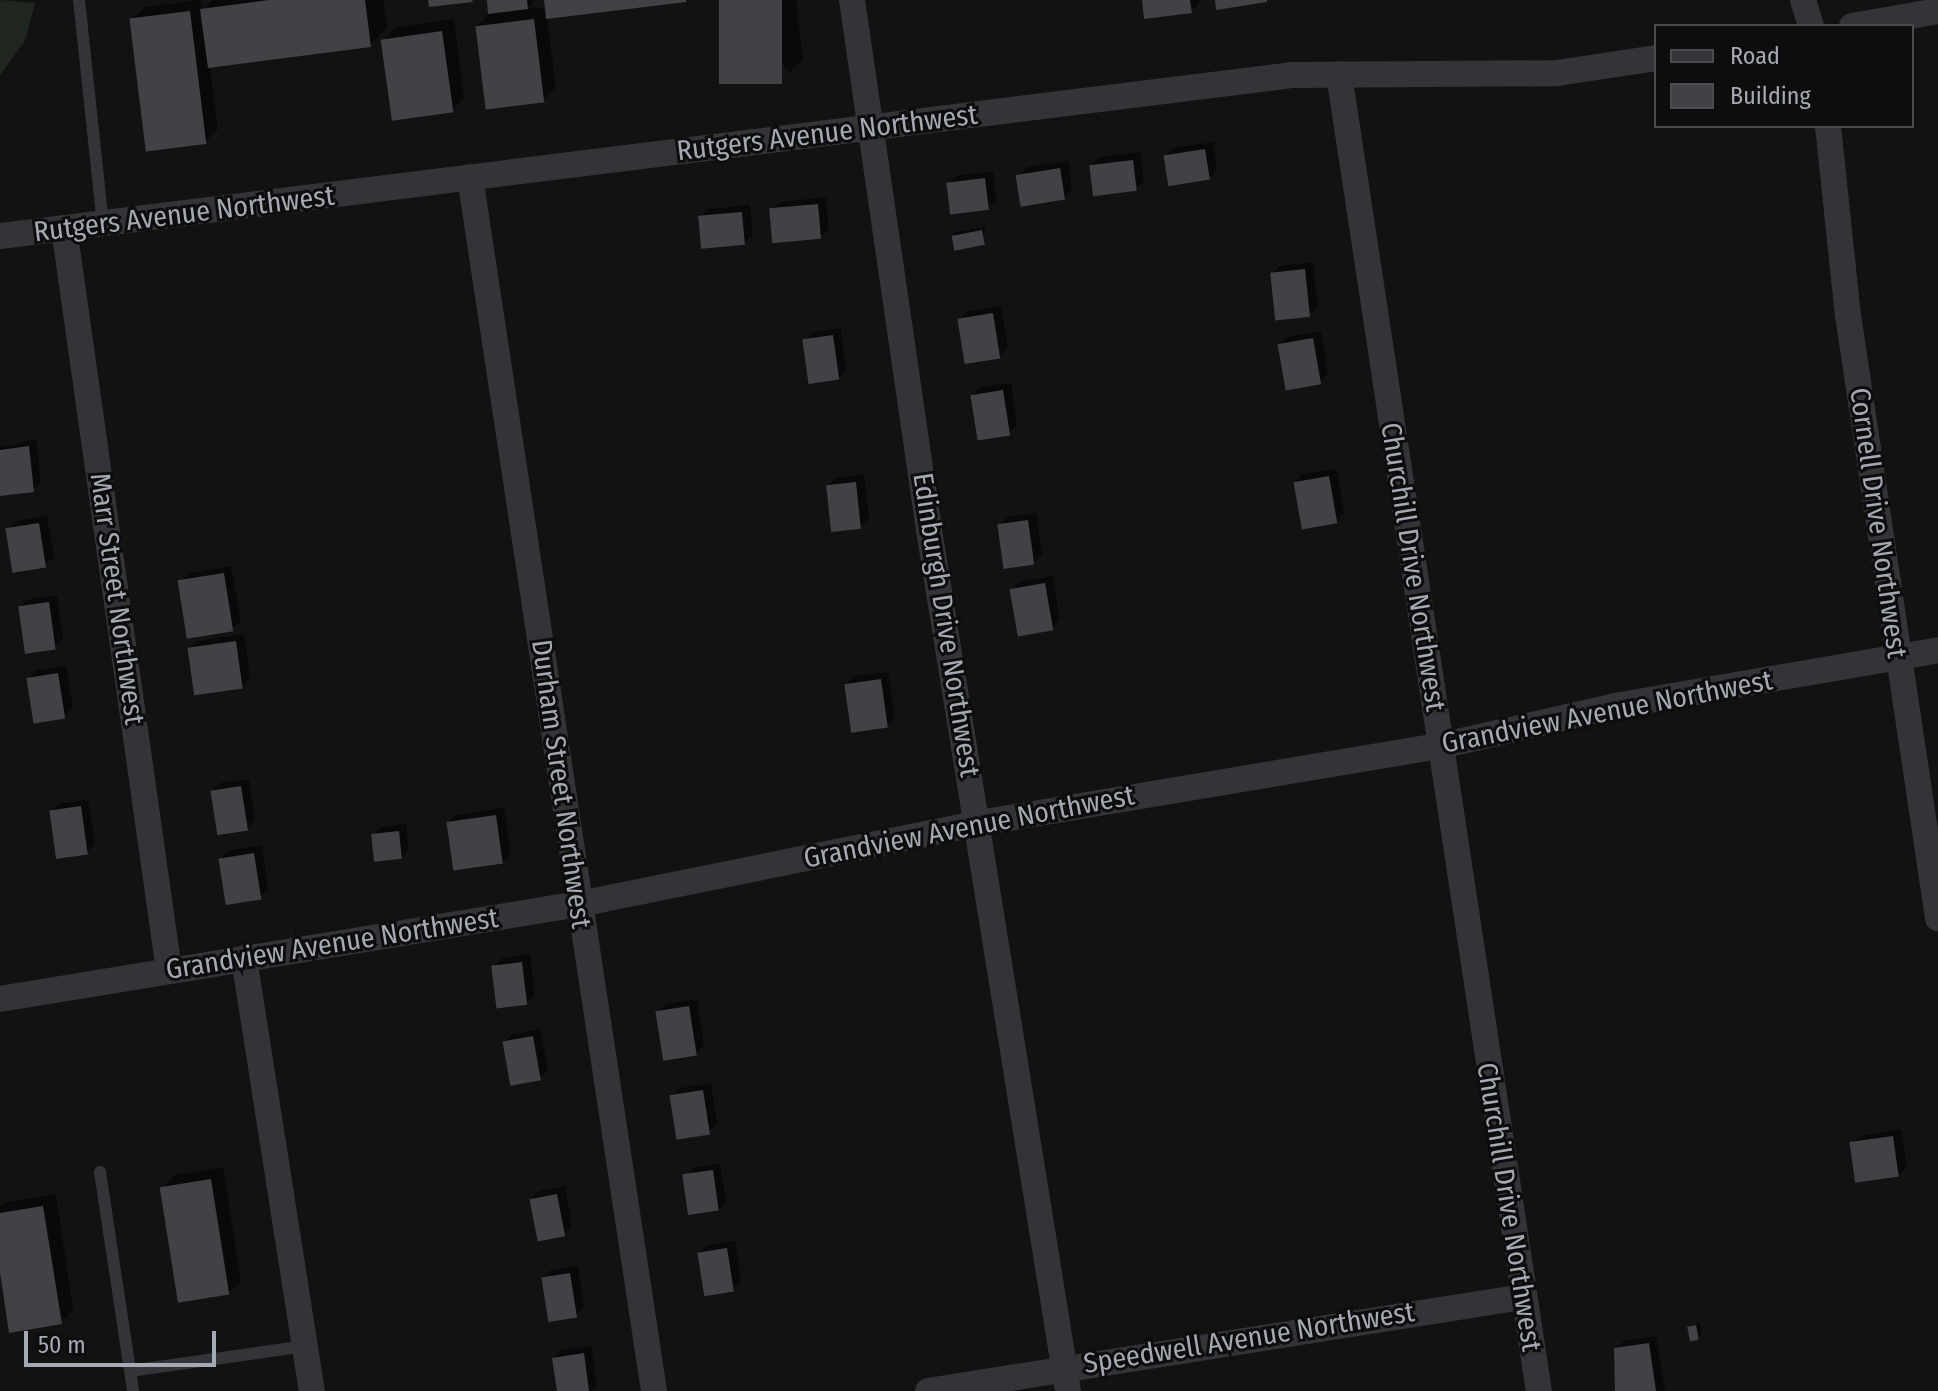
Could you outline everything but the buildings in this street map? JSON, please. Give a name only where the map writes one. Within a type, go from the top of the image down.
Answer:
[{"type":"street","name":"Edinburgh Drive Northwest","points":[[852,0],[929,530],[979,823],[1066,1378]]},
{"type":"street","points":[[1803,0],[1810,24]]},
{"type":"street","points":[[1863,24],[1938,11]]},
{"type":"street","name":"Rutgers Avenue Northwest","points":[[0,236],[1139,92],[1339,74],[1557,73],[1654,58]]},
{"type":"street","name":"Churchill Drive Northwest","points":[[1339,74],[1539,1391]]},
{"type":"street","name":"Cornell Drive Northwest","points":[[1828,128],[1848,315],[1938,918]]},
{"type":"street","name":"Durham Street Northwest","points":[[470,177],[654,1391]]},
{"type":"street","name":"Marr Street Northwest","points":[[64,228],[169,970]]},
{"type":"street","name":"Grandview Avenue Northwest","points":[[0,999],[579,904],[979,823],[1440,746],[1621,705],[1938,650]]},
{"type":"street","points":[[244,958],[312,1391]]},
{"type":"street","name":"Speedwell Avenue Northwest","points":[[928,1391],[1066,1378],[1523,1297]]},
{"type":"lane","points":[[79,0],[103,223]]},
{"type":"lane","points":[[100,1172],[133,1391]]},
{"type":"lane","points":[[130,1371],[305,1346]]},
{"type":"shaded area","points":[[0,0],[35,3],[25,41],[0,75]]}]
